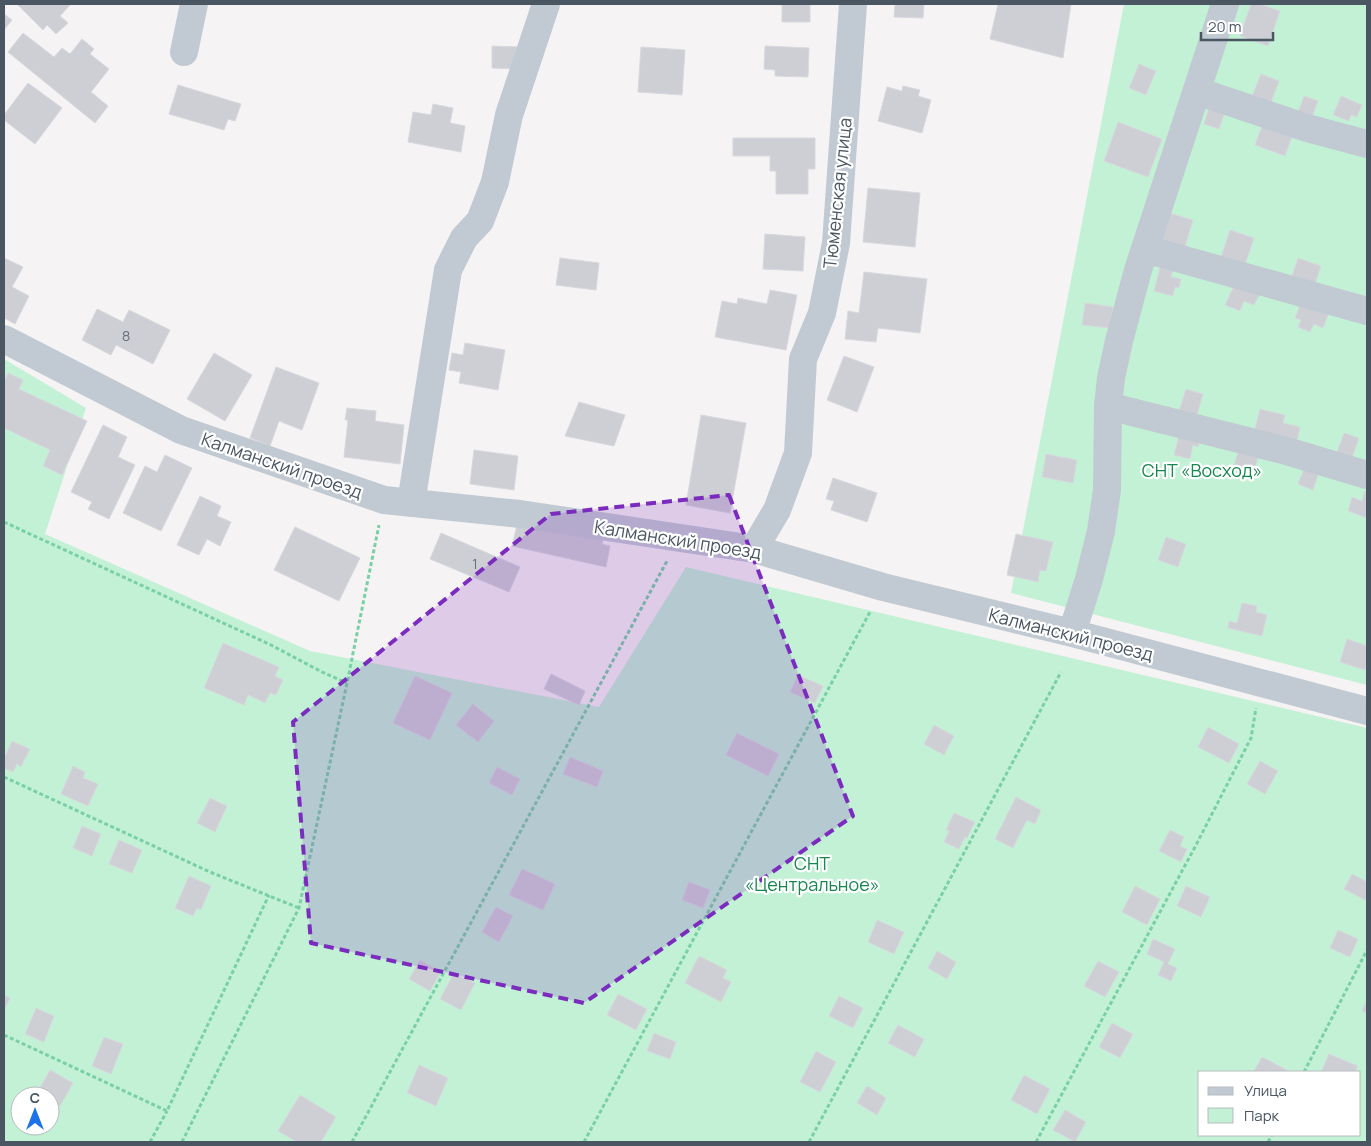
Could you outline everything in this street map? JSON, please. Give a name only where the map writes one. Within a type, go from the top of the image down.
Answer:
[{"type":"street","points":[[184,52],[194,4]]},
{"type":"street","points":[[412,503],[448,270],[464,238],[480,220],[495,182],[509,115],[546,4]]},
{"type":"street","name":"Тюменская улица","points":[[754,549],[777,510],[798,453],[803,359],[822,313],[836,243],[853,4]]},
{"type":"street","points":[[1072,633],[1089,579],[1101,531],[1107,490],[1108,406],[1111,378],[1119,341],[1146,249],[1225,4]]},
{"type":"street","points":[[1197,91],[1307,128],[1367,144]]},
{"type":"street","points":[[1146,249],[1367,311]]},
{"type":"street","name":"Калманский проезд","points":[[4,339],[181,430],[384,500],[520,514],[754,549],[883,587],[1072,633],[1367,711]]},
{"type":"street","points":[[1108,406],[1283,450],[1367,475]]},
{"type":"path","points":[[182,1142],[299,908],[348,683],[384,500]]},
{"type":"path","points":[[4,522],[271,645],[322,672],[348,683]]},
{"type":"path","points":[[352,1142],[679,538]]},
{"type":"path","points":[[584,1142],[883,587]]},
{"type":"path","points":[[809,1142],[1060,672]]},
{"type":"path","points":[[1036,1142],[1195,847],[1251,738],[1256,717],[1258,682]]},
{"type":"path","points":[[4,777],[210,872],[299,908]]},
{"type":"path","points":[[150,1142],[167,1111],[269,895]]},
{"type":"path","points":[[1305,1071],[1367,950]]},
{"type":"path","points":[[4,1035],[167,1111]]},
{"type":"highlighted area","points":[[729,495],[853,816],[584,1003],[311,943],[293,722],[551,514]]},
{"type":"green space","name":"СНТ «Восход»","points":[[1124,4],[1367,4],[1367,685],[1011,593]]},
{"type":"green space","name":"СНТ «Центральное»","points":[[4,359],[86,408],[45,534],[310,651],[599,707],[686,567],[1367,728],[1367,1142],[4,1142]]},
{"type":"building","points":[[17,4],[68,4],[70,5],[60,16],[68,23],[56,34],[47,25],[43,30]]},
{"type":"building","points":[[782,4],[810,4],[810,22],[782,22]]},
{"type":"building","points":[[895,4],[924,4],[923,18],[894,17]]},
{"type":"building","points":[[998,4],[1071,4],[1063,58],[990,39]]},
{"type":"building","points":[[1251,4],[1260,4],[1280,11],[1268,46],[1240,36]]},
{"type":"building","points":[[4,14],[12,20],[4,30]]},
{"type":"building","points":[[23,33],[54,57],[62,48],[70,54],[82,39],[94,49],[90,54],[109,69],[91,92],[108,106],[95,123],[8,52]]},
{"type":"building","points":[[492,46],[520,47],[520,69],[492,68]]},
{"type":"building","points":[[765,46],[809,48],[808,77],[775,76],[775,70],[764,69]]},
{"type":"building","points":[[641,47],[685,50],[682,95],[638,92]]},
{"type":"building","points":[[1139,64],[1156,71],[1146,95],[1129,88]]},
{"type":"building","points":[[1261,74],[1279,81],[1269,108],[1250,101]]},
{"type":"building","points":[[28,83],[62,108],[35,144],[4,120],[4,115]]},
{"type":"building","points":[[178,85],[241,104],[235,121],[228,119],[224,130],[169,114]]},
{"type":"building","points":[[903,86],[920,90],[918,96],[931,100],[922,133],[878,121],[887,87],[902,91]]},
{"type":"building","points":[[1304,96],[1318,101],[1311,120],[1297,115]]},
{"type":"building","points":[[1341,96],[1362,105],[1357,117],[1351,115],[1349,121],[1333,115]]},
{"type":"building","points":[[433,104],[453,108],[450,123],[465,126],[461,152],[408,142],[413,112],[431,115]]},
{"type":"building","points":[[1209,107],[1225,112],[1219,129],[1204,124]]},
{"type":"building","points":[[1118,122],[1162,139],[1148,177],[1104,161]]},
{"type":"building","points":[[1262,126],[1292,137],[1285,156],[1255,145]]},
{"type":"building","points":[[733,138],[815,138],[815,169],[808,169],[808,194],[776,194],[776,171],[770,171],[770,156],[733,156]]},
{"type":"building","points":[[868,188],[920,193],[915,247],[863,242]]},
{"type":"building","points":[[1169,213],[1193,220],[1185,247],[1161,241]]},
{"type":"building","points":[[1230,230],[1254,238],[1245,265],[1221,257]]},
{"type":"building","points":[[765,234],[805,237],[803,271],[763,269]]},
{"type":"building","points":[[4,258],[23,267],[12,287],[29,296],[15,324],[4,318]]},
{"type":"building","points":[[560,258],[599,263],[596,290],[556,285]]},
{"type":"building","points":[[1298,258],[1321,266],[1314,287],[1291,279]]},
{"type":"building","points":[[1160,267],[1173,270],[1171,277],[1181,279],[1179,288],[1175,287],[1173,296],[1154,291]]},
{"type":"building","points":[[864,272],[927,279],[920,333],[878,328],[876,342],[845,339],[848,311],[859,313]]},
{"type":"building","points":[[1235,283],[1260,294],[1254,305],[1244,301],[1240,311],[1225,305]]},
{"type":"building","points":[[770,290],[797,295],[786,350],[715,337],[722,301],[737,304],[738,298],[767,304]]},
{"type":"building","points":[[1301,302],[1329,313],[1323,328],[1314,324],[1310,332],[1298,327],[1301,320],[1295,318]]},
{"type":"building","points":[[1085,303],[1113,307],[1110,328],[1082,325]]},
{"type":"building","points":[[97,309],[123,322],[129,310],[170,330],[153,364],[116,345],[111,355],[82,340]]},
{"type":"building","points":[[465,343],[505,350],[498,390],[459,383],[461,372],[449,370],[452,353],[463,355]]},
{"type":"building","points":[[214,353],[252,375],[225,421],[187,399]]},
{"type":"building","points":[[844,356],[874,367],[857,412],[827,400]]},
{"type":"building","points":[[276,367],[319,383],[302,430],[279,421],[270,446],[250,438]]},
{"type":"building","points":[[8,373],[23,380],[19,389],[87,421],[62,475],[43,466],[50,450],[4,428],[4,382]]},
{"type":"building","points":[[1186,389],[1203,394],[1196,419],[1178,414]]},
{"type":"building","points":[[579,402],[625,415],[614,446],[565,436]]},
{"type":"building","points":[[347,408],[376,411],[375,421],[404,425],[400,464],[344,457],[348,420],[345,420]]},
{"type":"building","points":[[1260,409],[1285,415],[1283,423],[1300,427],[1297,442],[1254,432]]},
{"type":"building","points":[[701,415],[746,423],[730,513],[686,505]]},
{"type":"building","points":[[103,425],[127,437],[118,457],[135,465],[109,519],[88,509],[92,502],[71,492]]},
{"type":"building","points":[[1180,431],[1201,436],[1198,447],[1193,445],[1190,459],[1174,455]]},
{"type":"building","points":[[1344,433],[1359,438],[1352,458],[1337,452]]},
{"type":"building","points":[[1240,446],[1260,452],[1253,474],[1233,468]]},
{"type":"building","points":[[474,450],[518,456],[514,490],[470,484]]},
{"type":"building","points":[[1046,454],[1077,460],[1073,483],[1042,477]]},
{"type":"building","points":[[165,455],[192,468],[161,531],[123,513],[145,466],[157,472]]},
{"type":"building","points":[[1306,464],[1320,469],[1313,490],[1298,484]]},
{"type":"building","points":[[833,478],[877,493],[867,522],[831,510],[834,501],[826,499]]},
{"type":"building","points":[[1365,491],[1367,491],[1367,518],[1348,511],[1352,497],[1362,501]]},
{"type":"building","points":[[200,496],[221,506],[217,516],[231,522],[220,546],[207,539],[199,555],[177,545]]},
{"type":"building","points":[[518,521],[604,535],[602,544],[610,546],[606,567],[512,546]]},
{"type":"building","points":[[295,527],[360,558],[339,601],[274,570]]},
{"type":"building","points":[[441,533],[520,567],[509,592],[430,559]]},
{"type":"building","points":[[1016,534],[1053,542],[1046,571],[1040,570],[1038,582],[1007,575]]},
{"type":"building","points":[[1166,537],[1186,544],[1178,567],[1158,560]]},
{"type":"building","points":[[1242,603],[1257,606],[1256,612],[1267,615],[1262,636],[1228,628],[1229,621],[1237,623]]},
{"type":"building","points":[[1347,639],[1367,646],[1365,670],[1340,662]]},
{"type":"building","points":[[223,643],[279,667],[275,676],[283,680],[276,695],[270,693],[265,703],[248,695],[244,705],[204,688]]},
{"type":"building","points":[[551,674],[585,691],[579,705],[544,689]]},
{"type":"building","points":[[798,675],[823,686],[815,703],[790,692]]},
{"type":"building","points":[[415,676],[452,693],[430,740],[393,723]]},
{"type":"building","points":[[473,704],[494,721],[478,742],[456,725]]},
{"type":"building","points":[[934,725],[954,736],[944,755],[924,744]]},
{"type":"building","points":[[1208,727],[1239,744],[1229,763],[1198,747]]},
{"type":"building","points":[[737,733],[779,754],[768,776],[726,755]]},
{"type":"building","points":[[12,741],[30,749],[21,767],[17,764],[13,772],[4,768],[4,758]]},
{"type":"building","points":[[570,757],[603,771],[597,787],[563,774]]},
{"type":"building","points":[[1260,761],[1278,771],[1265,794],[1247,784]]},
{"type":"building","points":[[73,766],[85,772],[83,778],[98,784],[88,806],[61,794]]},
{"type":"building","points":[[497,767],[520,779],[512,795],[489,783]]},
{"type":"building","points":[[1016,797],[1041,810],[1035,824],[1027,820],[1013,848],[995,839]]},
{"type":"building","points":[[210,798],[227,806],[215,832],[197,823]]},
{"type":"building","points":[[954,813],[975,822],[959,849],[944,842],[949,831],[946,830]]},
{"type":"building","points":[[82,826],[101,834],[92,856],[73,848]]},
{"type":"building","points":[[1170,830],[1184,837],[1180,846],[1187,849],[1181,862],[1159,851]]},
{"type":"building","points":[[119,840],[142,850],[132,873],[109,864]]},
{"type":"building","points":[[522,869],[555,884],[543,910],[509,895]]},
{"type":"building","points":[[1352,874],[1367,882],[1367,901],[1344,889]]},
{"type":"building","points":[[189,876],[211,886],[201,910],[197,908],[193,916],[175,908]]},
{"type":"building","points":[[689,882],[710,890],[703,908],[682,900]]},
{"type":"building","points":[[1135,886],[1160,899],[1147,925],[1122,912]]},
{"type":"building","points":[[1186,886],[1210,897],[1201,917],[1177,906]]},
{"type":"building","points":[[496,907],[513,916],[499,942],[482,932]]},
{"type":"building","points":[[877,920],[904,932],[894,954],[868,942]]},
{"type":"building","points":[[1338,930],[1358,939],[1350,957],[1330,948]]},
{"type":"building","points":[[1153,939],[1175,949],[1168,964],[1177,968],[1171,981],[1158,975],[1164,962],[1147,954]]},
{"type":"building","points":[[937,951],[956,962],[947,979],[928,968]]},
{"type":"building","points":[[699,956],[727,970],[723,978],[731,982],[721,1002],[685,983]]},
{"type":"building","points":[[420,960],[441,972],[430,991],[409,979]]},
{"type":"building","points":[[1098,961],[1119,972],[1105,997],[1084,986]]},
{"type":"building","points":[[454,973],[475,983],[461,1010],[440,999]]},
{"type":"building","points":[[618,994],[647,1009],[636,1030],[607,1015]]},
{"type":"building","points":[[4,995],[10,998],[4,1010]]},
{"type":"building","points":[[839,996],[863,1008],[853,1028],[829,1016]]},
{"type":"building","points":[[1367,999],[1367,1013],[1362,1011]]},
{"type":"building","points":[[36,1008],[54,1016],[44,1042],[25,1034]]},
{"type":"building","points":[[1112,1023],[1133,1034],[1120,1058],[1099,1047]]},
{"type":"building","points":[[898,1025],[924,1039],[915,1057],[888,1043]]},
{"type":"building","points":[[654,1033],[676,1042],[670,1059],[647,1051]]},
{"type":"building","points":[[104,1037],[123,1044],[111,1074],[92,1066]]},
{"type":"building","points":[[816,1051],[836,1062],[820,1092],[800,1082]]},
{"type":"building","points":[[1329,1054],[1358,1066],[1356,1071],[1321,1071]]},
{"type":"building","points":[[1262,1057],[1289,1071],[1254,1071]]},
{"type":"building","points":[[419,1065],[448,1078],[436,1106],[407,1093]]},
{"type":"building","points":[[50,1070],[73,1083],[60,1106],[60,1086],[41,1086]]},
{"type":"building","points":[[1024,1075],[1050,1089],[1037,1114],[1011,1100]]},
{"type":"building","points":[[867,1086],[886,1098],[877,1115],[857,1103]]},
{"type":"building","points":[[300,1095],[336,1117],[321,1142],[297,1142],[278,1131]]},
{"type":"building","points":[[1065,1110],[1086,1122],[1075,1142],[1053,1130]]}]
